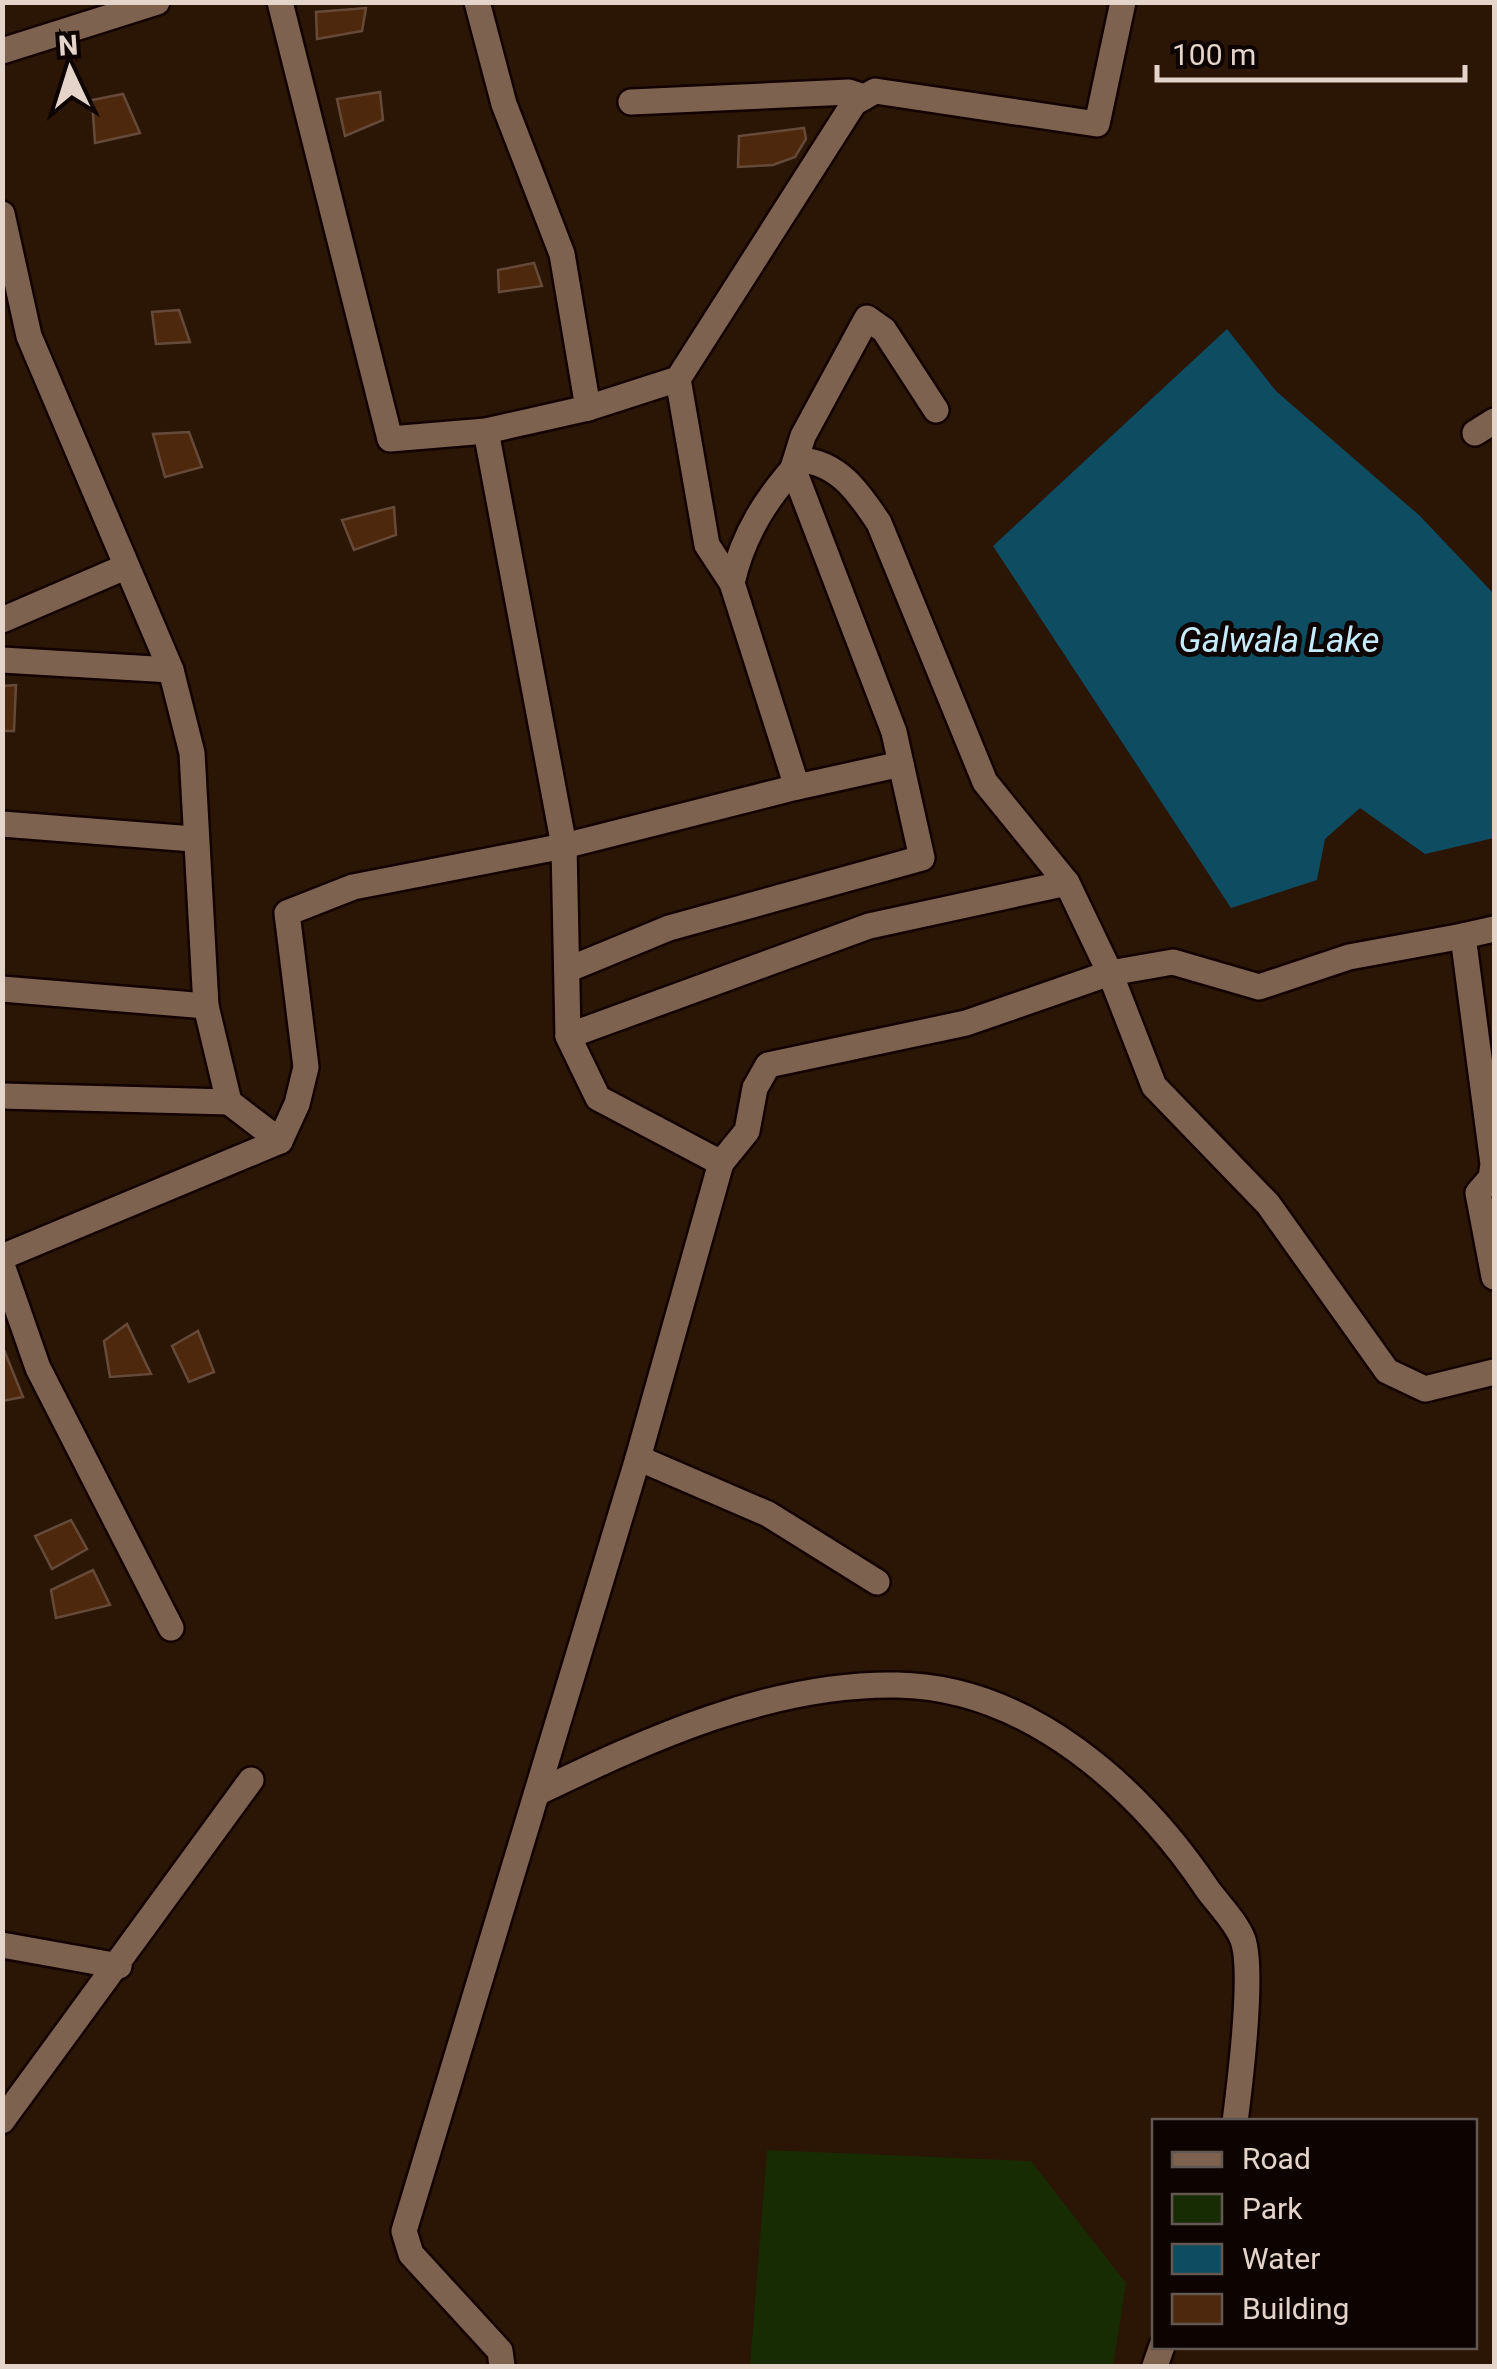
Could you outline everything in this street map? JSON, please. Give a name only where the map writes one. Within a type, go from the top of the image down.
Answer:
[{"type":"street","points":[[2,51],[157,2]]},
{"type":"street","points":[[280,2],[390,438],[486,431],[588,408],[678,380],[854,103],[875,91],[1097,124],[1124,2]]},
{"type":"street","points":[[477,2],[504,104],[562,254],[588,408]]},
{"type":"street","points":[[631,102],[849,92],[864,97]]},
{"type":"street","points":[[2,214],[29,336],[171,670],[192,753],[206,1006],[229,1102]]},
{"type":"street","points":[[567,970],[669,928],[922,858],[894,732],[793,468],[802,436],[867,318],[884,330],[936,410]]},
{"type":"street","points":[[678,380],[707,545],[732,582],[797,787]]},
{"type":"street","points":[[486,431],[564,846],[568,1036],[598,1098],[720,1163]]},
{"type":"street","points":[[732,582],[739,552],[768,496],[800,460],[821,462],[854,486],[879,523],[986,782],[1067,883],[1110,973],[1154,1086],[1268,1204],[1387,1372],[1424,1390],[1494,1372]]},
{"type":"street","points":[[2,620],[125,567]]},
{"type":"street","points":[[2,660],[171,670]]},
{"type":"street","points":[[2,1257],[280,1141],[297,1104],[306,1067],[288,913],[352,887],[564,846],[901,764]]},
{"type":"street","points":[[2,824],[194,838]]},
{"type":"street","points":[[568,1036],[869,926],[1067,883]]},
{"type":"street","points":[[502,2366],[500,2351],[411,2254],[404,2231],[638,1458],[720,1163],[746,1131],[755,1088],[768,1064],[966,1023],[1110,973],[1173,962],[1259,987],[1348,957],[1494,929]]},
{"type":"street","points":[[1463,936],[1494,1164],[1491,1178],[1478,1194],[1494,1278]]},
{"type":"street","points":[[2,989],[206,1006]]},
{"type":"street","points":[[2,1096],[229,1102],[280,1141]]},
{"type":"street","points":[[2,1266],[38,1368],[171,1628]]},
{"type":"street","points":[[638,1458],[768,1514],[877,1582]]},
{"type":"street","points":[[536,1793],[646,1741],[795,1694],[899,1685],[990,1701],[1088,1756],[1176,1843],[1243,1940],[1246,2011],[1235,2119]]},
{"type":"street","points":[[2,2122],[251,1780]]},
{"type":"street","points":[[2,1945],[119,1966]]},
{"type":"green space","points":[[767,2150],[1031,2161],[1126,2283],[1113,2366],[750,2366]]},
{"type":"water","name":"Galwala Lake","points":[[1227,329],[1276,391],[1420,516],[1494,594],[1494,838],[1425,854],[1360,808],[1325,839],[1317,880],[1231,908],[993,546]]},
{"type":"building","points":[[366,8],[362,31],[317,39],[316,12]]},
{"type":"building","points":[[380,92],[383,120],[345,136],[337,99]]},
{"type":"building","points":[[123,94],[140,133],[95,143],[92,100]]},
{"type":"building","points":[[804,128],[806,139],[795,157],[773,165],[738,167],[739,136]]},
{"type":"building","points":[[534,263],[542,286],[499,292],[498,270]]},
{"type":"building","points":[[179,310],[190,342],[156,344],[152,312]]},
{"type":"building","points":[[189,432],[202,467],[165,477],[153,434]]},
{"type":"building","points":[[394,507],[396,535],[354,550],[342,520]]},
{"type":"building","points":[[16,685],[14,731],[2,731],[2,686]]},
{"type":"building","points":[[127,1324],[151,1374],[110,1377],[104,1341]]},
{"type":"building","points":[[198,1331],[214,1372],[189,1382],[172,1346]]},
{"type":"building","points":[[2,1345],[23,1397],[2,1401]]},
{"type":"building","points":[[71,1520],[87,1549],[52,1569],[35,1536]]},
{"type":"building","points":[[93,1570],[110,1605],[56,1618],[51,1590]]}]
